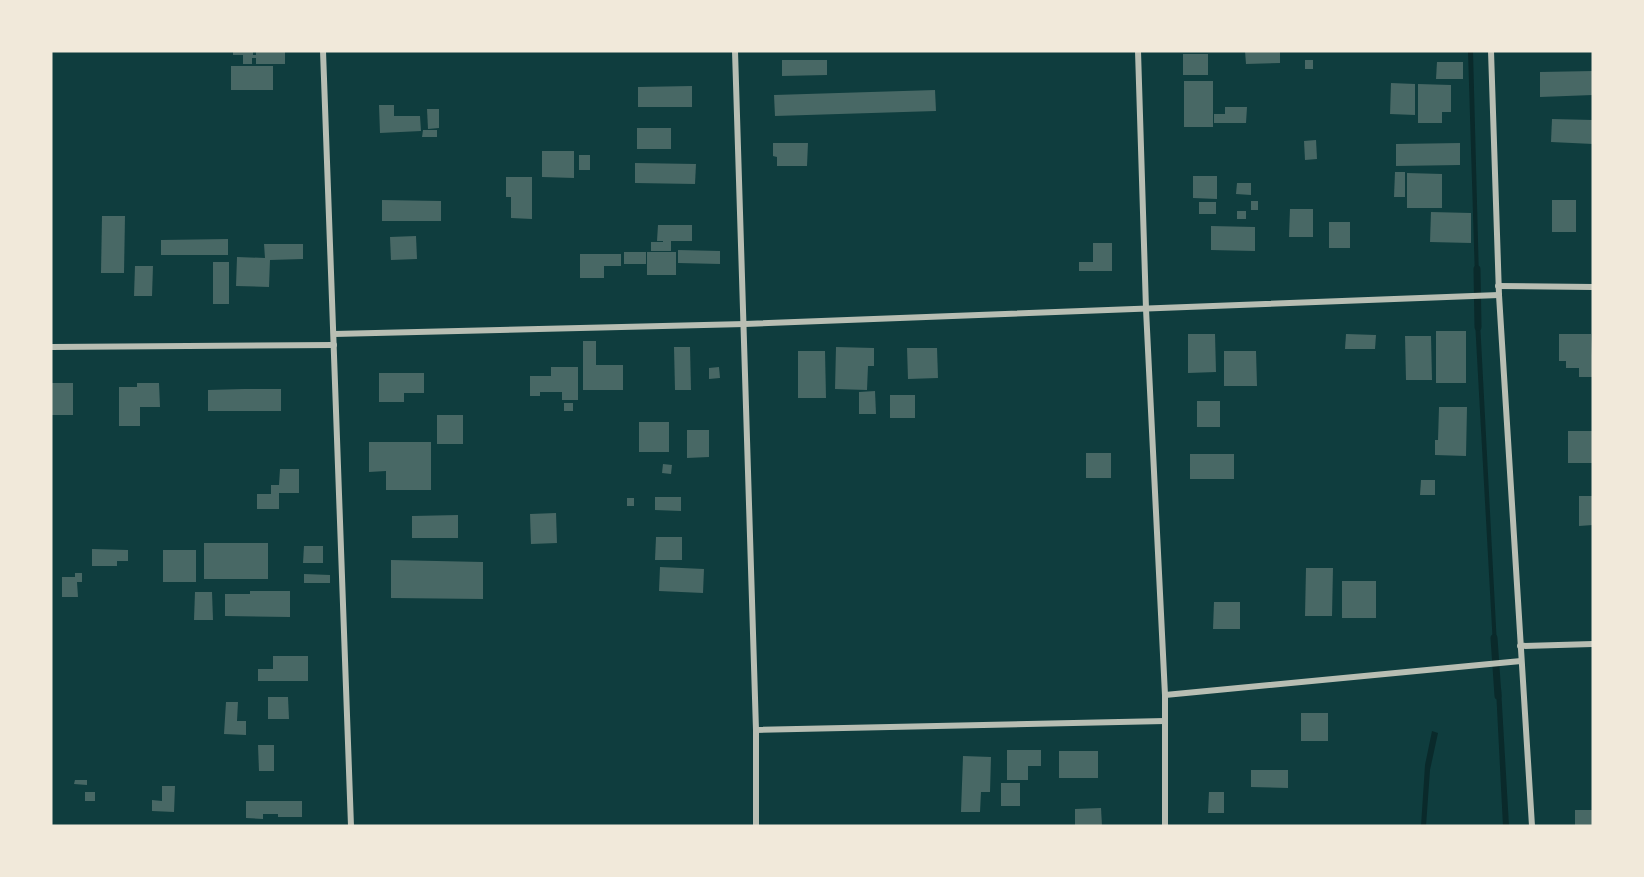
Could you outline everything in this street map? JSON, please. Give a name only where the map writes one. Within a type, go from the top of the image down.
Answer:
[{"type":"street","points":[[323,51],[351,826]]},
{"type":"street","points":[[735,51],[745,324],[756,730],[756,826]]},
{"type":"street","points":[[1138,51],[1146,309],[1165,695],[1165,826]]},
{"type":"street","points":[[1491,51],[1498,286],[1532,826]]},
{"type":"street","points":[[1498,286],[1593,287]]},
{"type":"street","points":[[334,334],[745,324],[1499,295]]},
{"type":"street","points":[[51,347],[334,345]]},
{"type":"street","points":[[1520,646],[1593,644]]},
{"type":"street","points":[[1165,695],[1521,661]]},
{"type":"street","points":[[756,730],[1165,721]]},
{"type":"water","points":[[1468,51],[1473,51],[1479,279],[1475,279]]},
{"type":"water","points":[[1475,321],[1480,321],[1497,646],[1493,646]]},
{"type":"water","points":[[1501,688],[1509,826],[1503,826],[1496,689]]},
{"type":"water","points":[[1432,731],[1438,733],[1430,770],[1426,826],[1421,826],[1425,765]]},
{"type":"building","points":[[233,51],[253,51],[253,55],[256,55],[256,51],[285,51],[285,64],[256,64],[256,58],[252,58],[252,64],[243,64],[243,55],[233,55]]},
{"type":"building","points":[[1245,51],[1280,51],[1280,63],[1246,64]]},
{"type":"building","points":[[1183,54],[1208,54],[1208,75],[1183,75]]},
{"type":"building","points":[[782,60],[827,60],[827,75],[782,76]]},
{"type":"building","points":[[1305,60],[1313,60],[1313,69],[1305,69]]},
{"type":"building","points":[[1437,62],[1463,62],[1463,79],[1436,79]]},
{"type":"building","points":[[231,66],[273,66],[273,90],[231,90]]},
{"type":"building","points":[[1593,71],[1593,95],[1540,97],[1540,72]]},
{"type":"building","points":[[1184,81],[1213,81],[1213,127],[1184,127]]},
{"type":"building","points":[[1391,83],[1415,84],[1415,115],[1390,114]]},
{"type":"building","points":[[1418,84],[1451,85],[1451,112],[1442,112],[1442,123],[1418,123]]},
{"type":"building","points":[[692,86],[692,107],[638,107],[638,87]]},
{"type":"building","points":[[935,90],[936,111],[775,116],[774,95]]},
{"type":"building","points":[[379,105],[394,105],[394,116],[420,116],[421,131],[380,133]]},
{"type":"building","points":[[1225,107],[1247,107],[1246,123],[1214,123],[1214,114],[1225,114]]},
{"type":"building","points":[[427,109],[439,109],[439,128],[428,129]]},
{"type":"building","points":[[1552,119],[1593,120],[1593,144],[1551,142]]},
{"type":"building","points":[[637,128],[671,128],[671,149],[637,149]]},
{"type":"building","points":[[423,130],[437,130],[437,137],[422,137]]},
{"type":"building","points":[[1316,140],[1317,159],[1305,160],[1304,141]]},
{"type":"building","points":[[773,143],[808,143],[807,166],[777,166],[777,157],[773,156]]},
{"type":"building","points":[[1460,143],[1460,165],[1396,166],[1396,144]]},
{"type":"building","points":[[542,151],[574,151],[574,178],[542,177]]},
{"type":"building","points":[[579,155],[590,155],[590,170],[579,170]]},
{"type":"building","points":[[635,163],[696,164],[695,184],[635,183]]},
{"type":"building","points":[[1395,172],[1405,172],[1405,197],[1394,197]]},
{"type":"building","points":[[1407,173],[1442,174],[1442,208],[1407,208]]},
{"type":"building","points":[[1193,176],[1217,176],[1217,199],[1193,198]]},
{"type":"building","points":[[506,177],[532,177],[532,219],[511,218],[511,197],[506,197]]},
{"type":"building","points":[[1237,183],[1251,183],[1251,195],[1236,194]]},
{"type":"building","points":[[382,200],[441,201],[441,221],[382,221]]},
{"type":"building","points":[[1552,200],[1576,200],[1576,232],[1552,232]]},
{"type":"building","points":[[1251,201],[1258,201],[1258,210],[1251,210]]},
{"type":"building","points":[[1199,202],[1216,202],[1216,214],[1199,214]]},
{"type":"building","points":[[1290,209],[1313,209],[1313,237],[1289,237]]},
{"type":"building","points":[[1237,211],[1246,211],[1246,219],[1237,219]]},
{"type":"building","points":[[1431,212],[1471,213],[1471,243],[1430,242]]},
{"type":"building","points":[[102,216],[125,216],[124,273],[101,273]]},
{"type":"building","points":[[1329,222],[1350,222],[1350,248],[1329,248]]},
{"type":"building","points":[[658,225],[692,225],[692,241],[671,241],[671,251],[651,251],[651,242],[663,242],[657,241]]},
{"type":"building","points":[[1211,226],[1255,227],[1255,251],[1211,250]]},
{"type":"building","points":[[416,236],[417,259],[391,260],[390,237]]},
{"type":"building","points":[[228,239],[228,255],[161,255],[161,240]]},
{"type":"building","points":[[1093,243],[1112,243],[1112,271],[1079,271],[1079,262],[1093,262]]},
{"type":"building","points":[[264,244],[303,244],[303,259],[270,260],[269,287],[236,286],[237,257],[265,258]]},
{"type":"building","points":[[678,250],[720,251],[720,264],[678,263]]},
{"type":"building","points":[[624,252],[646,252],[646,264],[624,264]]},
{"type":"building","points":[[647,252],[676,252],[676,275],[647,275]]},
{"type":"building","points":[[580,254],[621,254],[621,266],[604,266],[604,278],[580,278]]},
{"type":"building","points":[[213,262],[229,262],[229,304],[213,304]]},
{"type":"building","points":[[135,266],[153,266],[152,296],[134,296]]},
{"type":"building","points":[[1436,331],[1466,331],[1466,383],[1436,383]]},
{"type":"building","points":[[1188,334],[1215,334],[1216,372],[1188,373]]},
{"type":"building","points":[[1346,334],[1376,335],[1375,349],[1345,349]]},
{"type":"building","points":[[1559,334],[1591,334],[1593,377],[1579,377],[1579,368],[1566,368],[1566,361],[1559,361]]},
{"type":"building","points":[[1405,336],[1431,336],[1432,380],[1406,380]]},
{"type":"building","points":[[583,341],[596,341],[596,365],[623,365],[623,390],[583,390]]},
{"type":"building","points":[[674,347],[690,347],[691,390],[675,390]]},
{"type":"building","points":[[836,347],[874,348],[874,366],[868,366],[867,390],[835,389]]},
{"type":"building","points":[[907,348],[937,348],[938,378],[908,379]]},
{"type":"building","points":[[798,351],[825,351],[826,398],[798,398]]},
{"type":"building","points":[[1224,351],[1256,351],[1257,386],[1224,386]]},
{"type":"building","points":[[551,367],[578,367],[578,400],[562,400],[562,392],[540,392],[540,396],[530,396],[530,376],[551,376]]},
{"type":"building","points":[[719,367],[720,378],[709,379],[709,368]]},
{"type":"building","points":[[379,373],[424,373],[424,393],[404,393],[404,402],[379,402]]},
{"type":"building","points":[[51,383],[73,383],[73,415],[51,415]]},
{"type":"building","points":[[137,383],[159,383],[160,407],[140,407],[140,426],[119,426],[119,387],[137,387]]},
{"type":"building","points":[[281,389],[281,411],[208,411],[208,390]]},
{"type":"building","points":[[875,391],[876,414],[859,414],[859,392]]},
{"type":"building","points":[[890,395],[915,395],[915,418],[890,418]]},
{"type":"building","points":[[1197,401],[1220,401],[1220,427],[1197,427]]},
{"type":"building","points":[[564,403],[573,403],[573,411],[564,411]]},
{"type":"building","points":[[1439,407],[1467,407],[1466,456],[1435,455]]},
{"type":"building","points":[[437,415],[463,415],[463,444],[437,444]]},
{"type":"building","points":[[639,422],[669,422],[669,452],[639,452]]},
{"type":"building","points":[[687,430],[709,430],[709,457],[687,458]]},
{"type":"building","points":[[1568,431],[1593,431],[1593,463],[1568,463]]},
{"type":"building","points":[[369,442],[431,442],[431,490],[386,490],[386,471],[369,472]]},
{"type":"building","points":[[1086,453],[1111,453],[1111,478],[1086,478]]},
{"type":"building","points":[[1190,454],[1234,454],[1234,479],[1190,479]]},
{"type":"building","points":[[663,464],[672,465],[671,474],[662,473]]},
{"type":"building","points":[[280,469],[299,469],[299,493],[279,493],[279,509],[257,509],[257,494],[271,494],[271,485],[279,485]]},
{"type":"building","points":[[1421,480],[1435,480],[1435,495],[1420,495]]},
{"type":"building","points":[[1579,496],[1593,496],[1593,525],[1579,526]]},
{"type":"building","points":[[655,497],[681,497],[681,511],[655,510]]},
{"type":"building","points":[[627,498],[634,498],[634,506],[627,506]]},
{"type":"building","points":[[556,513],[557,543],[531,544],[530,514]]},
{"type":"building","points":[[458,515],[458,538],[412,538],[412,516]]},
{"type":"building","points":[[656,537],[682,537],[682,560],[655,560]]},
{"type":"building","points":[[204,543],[268,543],[268,579],[204,579]]},
{"type":"building","points":[[304,546],[323,546],[323,563],[303,563]]},
{"type":"building","points":[[92,549],[128,550],[128,561],[117,561],[117,566],[92,566]]},
{"type":"building","points":[[163,550],[196,550],[196,582],[163,582]]},
{"type":"building","points":[[391,560],[483,562],[483,599],[391,598]]},
{"type":"building","points":[[660,567],[704,569],[703,593],[659,591]]},
{"type":"building","points":[[1306,568],[1333,568],[1332,616],[1305,616]]},
{"type":"building","points":[[75,573],[82,573],[82,582],[77,582],[78,597],[62,597],[62,577],[75,577]]},
{"type":"building","points":[[304,574],[330,575],[330,583],[304,583]]},
{"type":"building","points":[[1342,581],[1376,581],[1376,618],[1342,618]]},
{"type":"building","points":[[250,591],[290,591],[290,617],[225,616],[225,594],[250,594]]},
{"type":"building","points":[[195,592],[212,592],[213,620],[194,620]]},
{"type":"building","points":[[1214,602],[1240,602],[1240,629],[1213,629]]},
{"type":"building","points":[[273,656],[308,656],[308,681],[258,681],[258,669],[273,669]]},
{"type":"building","points":[[268,697],[288,697],[289,719],[268,719]]},
{"type":"building","points":[[226,702],[238,702],[237,721],[246,721],[246,735],[224,734]]},
{"type":"building","points":[[1301,713],[1328,713],[1328,741],[1301,741]]},
{"type":"building","points":[[258,745],[274,745],[274,771],[259,771]]},
{"type":"building","points":[[1007,750],[1041,750],[1041,766],[1028,766],[1028,780],[1007,780]]},
{"type":"building","points":[[1059,751],[1098,751],[1098,778],[1059,778]]},
{"type":"building","points":[[963,756],[991,757],[990,792],[981,792],[980,812],[961,812]]},
{"type":"building","points":[[1251,770],[1288,770],[1288,788],[1251,787]]},
{"type":"building","points":[[75,780],[87,780],[87,785],[74,784]]},
{"type":"building","points":[[1001,783],[1020,783],[1020,806],[1001,806]]},
{"type":"building","points":[[162,786],[175,786],[174,812],[152,811],[152,800],[162,801]]},
{"type":"building","points":[[85,792],[95,792],[95,801],[85,801]]},
{"type":"building","points":[[1209,792],[1224,792],[1224,813],[1208,813]]},
{"type":"building","points":[[246,801],[302,801],[302,817],[278,817],[278,814],[263,814],[263,819],[246,818]]},
{"type":"building","points":[[1101,808],[1102,826],[1075,826],[1075,809]]},
{"type":"building","points":[[1575,810],[1593,810],[1593,826],[1575,826]]},
{"type":"waterway","points":[[1477,269],[1478,327]]},
{"type":"waterway","points":[[1494,638],[1498,696]]}]
